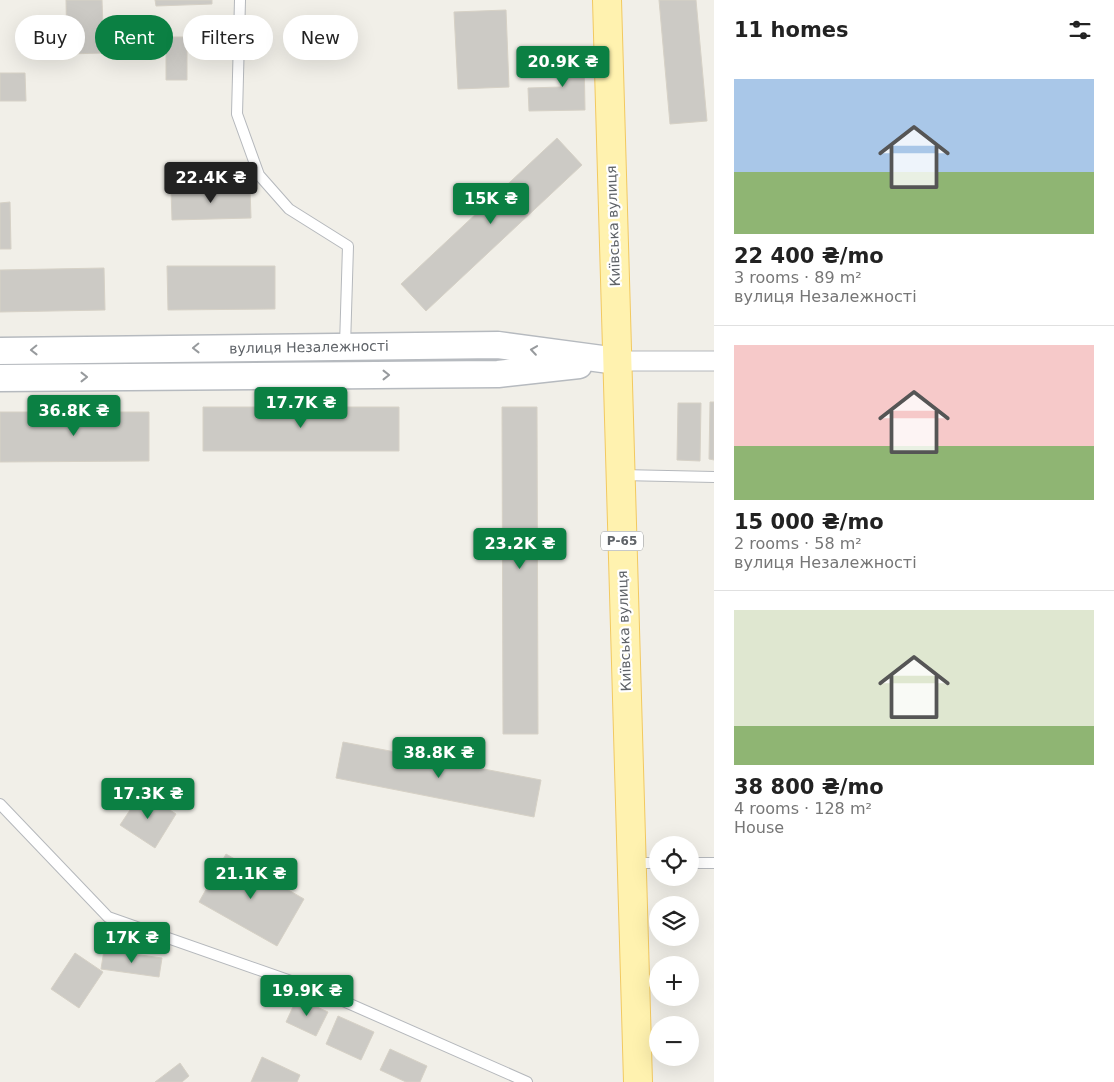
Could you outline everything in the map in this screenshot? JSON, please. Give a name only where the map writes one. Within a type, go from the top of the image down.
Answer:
[{"type":"main road","name":"Київська вулиця","points":[[607,0],[620,475],[644,863],[638,1082]]},
{"type":"street","name":"вулиця Незалежності","points":[[0,351],[498,345],[616,361]]},
{"type":"street","name":"вулиця Незалежності","points":[[0,378],[498,374],[616,361],[714,361]]},
{"type":"lane","points":[[240,0],[237,114],[259,175],[289,209],[348,246],[344,347]]},
{"type":"lane","points":[[620,475],[714,477]]},
{"type":"lane","points":[[0,804],[108,916],[325,993],[527,1082]]},
{"type":"lane","points":[[699,863],[714,863]]},
{"type":"building","points":[[66,0],[102,0],[103,15],[95,15],[95,53],[85,54],[85,15],[66,15]]},
{"type":"building","points":[[155,0],[212,0],[212,4],[156,6]]},
{"type":"building","points":[[659,0],[696,0],[707,121],[670,124]]},
{"type":"building","points":[[506,10],[509,87],[458,89],[454,12]]},
{"type":"building","points":[[173,37],[183,37],[183,60],[187,60],[187,80],[166,80],[166,60],[173,60]]},
{"type":"building","points":[[584,52],[585,110],[529,111],[528,88],[561,87],[560,53]]},
{"type":"building","points":[[0,73],[25,73],[26,101],[0,101]]},
{"type":"building","points":[[557,138],[582,165],[426,311],[401,284]]},
{"type":"building","points":[[250,188],[251,218],[172,220],[171,190]]},
{"type":"building","points":[[10,202],[11,249],[0,249],[0,203]]},
{"type":"building","points":[[167,266],[275,266],[275,309],[168,310]]},
{"type":"building","points":[[104,268],[105,310],[0,312],[0,270]]},
{"type":"building","points":[[710,402],[714,402],[714,460],[709,459]]},
{"type":"building","points":[[678,403],[701,403],[700,461],[677,460]]},
{"type":"building","points":[[203,407],[399,407],[399,451],[203,451]]},
{"type":"building","points":[[502,407],[537,407],[538,734],[503,734]]},
{"type":"building","points":[[0,412],[149,412],[149,461],[0,462]]},
{"type":"building","points":[[343,742],[541,780],[534,817],[336,778]]},
{"type":"building","points":[[142,792],[176,814],[155,848],[120,825]]},
{"type":"building","points":[[226,854],[304,899],[277,946],[199,902]]},
{"type":"building","points":[[104,950],[162,958],[159,977],[101,969]]},
{"type":"building","points":[[75,953],[103,972],[79,1008],[51,989]]},
{"type":"building","points":[[297,998],[328,1012],[316,1036],[286,1022]]},
{"type":"building","points":[[338,1016],[374,1032],[361,1060],[326,1044]]},
{"type":"building","points":[[390,1049],[427,1066],[420,1082],[406,1082],[380,1070]]},
{"type":"building","points":[[262,1057],[300,1075],[297,1082],[251,1082]]},
{"type":"building","points":[[180,1063],[189,1076],[182,1082],[155,1082]]}]
